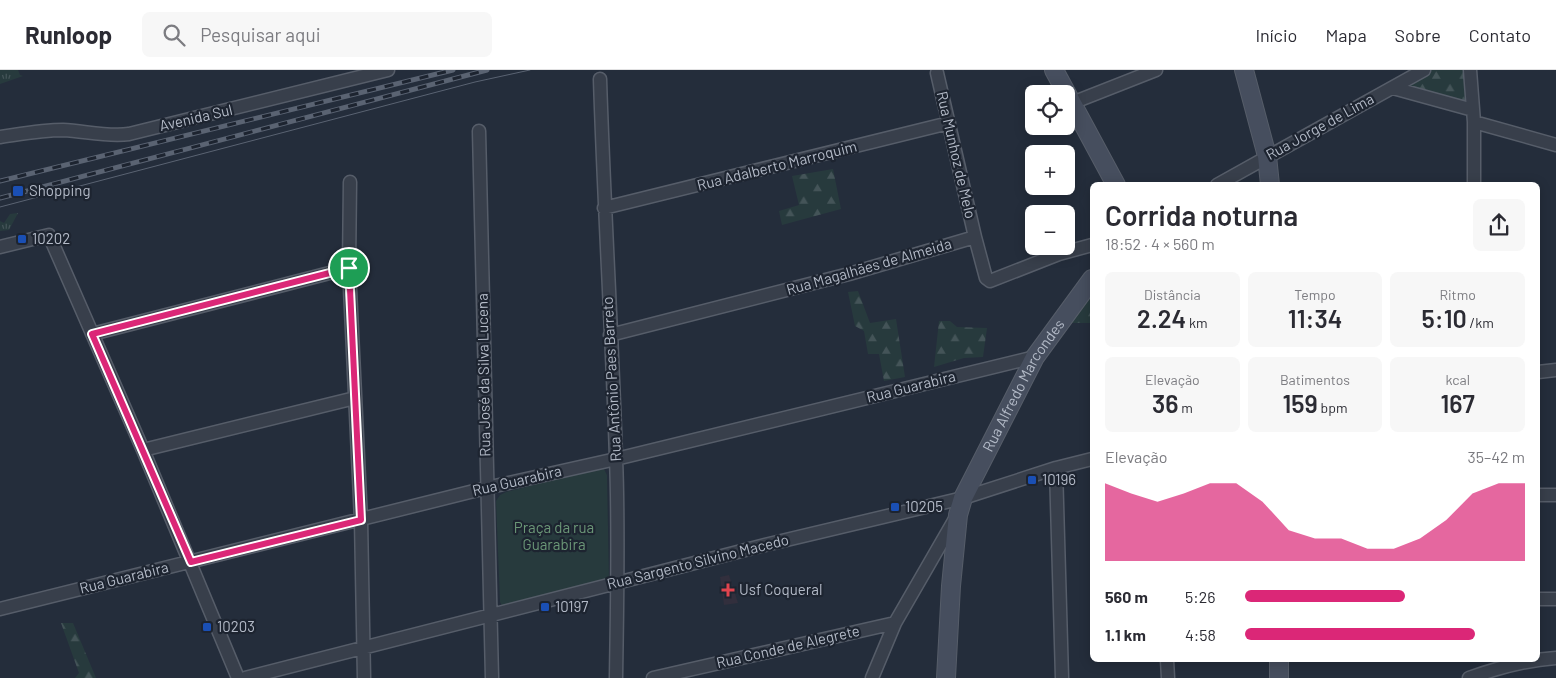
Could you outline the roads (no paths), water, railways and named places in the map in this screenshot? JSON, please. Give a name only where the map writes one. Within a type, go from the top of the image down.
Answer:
[{"type":"main road","points":[[1054,70],[1062,85]]},
{"type":"main road","points":[[1244,70],[1267,156],[1270,182]]},
{"type":"main road","points":[[1075,109],[1114,182]]},
{"type":"main road","name":"Rua Alfredo Marcondes","points":[[960,506],[1035,357],[1090,283]]},
{"type":"main road","points":[[946,678],[950,586],[960,506]]},
{"type":"main road","points":[[1279,662],[1279,678]]},
{"type":"street","name":"Avenida Sul","points":[[0,137],[63,130],[114,135],[129,134],[388,70]]},
{"type":"street","points":[[1075,102],[1156,70]]},
{"type":"street","name":"Rua Jorge de Lima","points":[[1221,182],[1424,70]]},
{"type":"street","points":[[1470,70],[1474,182]]},
{"type":"street","name":"Rua Munhoz de Melo","points":[[937,73],[975,237]]},
{"type":"street","name":"Rua Antônio Paes Barreto","points":[[600,79],[616,459],[618,582],[616,678]]},
{"type":"street","points":[[1393,88],[1556,145]]},
{"type":"street","name":"Rua Adalberto Marroquim","points":[[604,208],[949,123]]},
{"type":"street","name":"Rua José da Silva Lucena","points":[[479,131],[492,678]]},
{"type":"street","points":[[350,182],[349,268],[361,520],[364,678]]},
{"type":"street","points":[[0,246],[49,235],[191,562],[238,678]]},
{"type":"street","points":[[975,237],[986,278],[990,281],[1060,254],[1090,246]]},
{"type":"street","name":"Rua Magalhães de Almeida","points":[[610,335],[849,274],[975,237]]},
{"type":"street","points":[[92,334],[349,268]]},
{"type":"street","name":"Rua Guarabira","points":[[0,609],[486,488],[616,459],[1035,357]]},
{"type":"street","points":[[1540,372],[1556,370]]},
{"type":"street","points":[[143,450],[355,398]]},
{"type":"street","name":"Rua Sargento Silvino Macedo","points":[[245,678],[618,582],[960,506],[1056,468],[1090,459]]},
{"type":"street","points":[[1056,468],[1062,678]]},
{"type":"street","points":[[1540,495],[1556,495]]},
{"type":"street","name":"Rua Alfredo Marcondes","points":[[872,678],[894,623],[960,506]]},
{"type":"street","points":[[1540,599],[1556,599]]},
{"type":"street","name":"Rua Conde de Alegrete","points":[[653,678],[894,623]]},
{"type":"street","points":[[1540,660],[1556,658]]},
{"type":"street","points":[[1167,662],[1168,678]]},
{"type":"street","points":[[1469,678],[1524,662]]},
{"type":"tram line","points":[[0,207],[475,82],[530,70]]},
{"type":"railway","points":[[0,181],[453,70]]},
{"type":"railway","points":[[0,198],[487,70]]},
{"type":"place","name":"Shopping","points":[[18,191]]},
{"type":"place","name":"10202","points":[[22,239]]},
{"type":"place","name":"10196","points":[[1032,480]]},
{"type":"place","name":"10205","points":[[895,507]]},
{"type":"place","name":"Usf Coqueral","points":[[728,590]]},
{"type":"place","name":"10197","points":[[545,607]]},
{"type":"place","name":"10203","points":[[207,627]]},
{"type":"park label","name":"Praça da rua Guarabira","points":[[554,536]]}]
